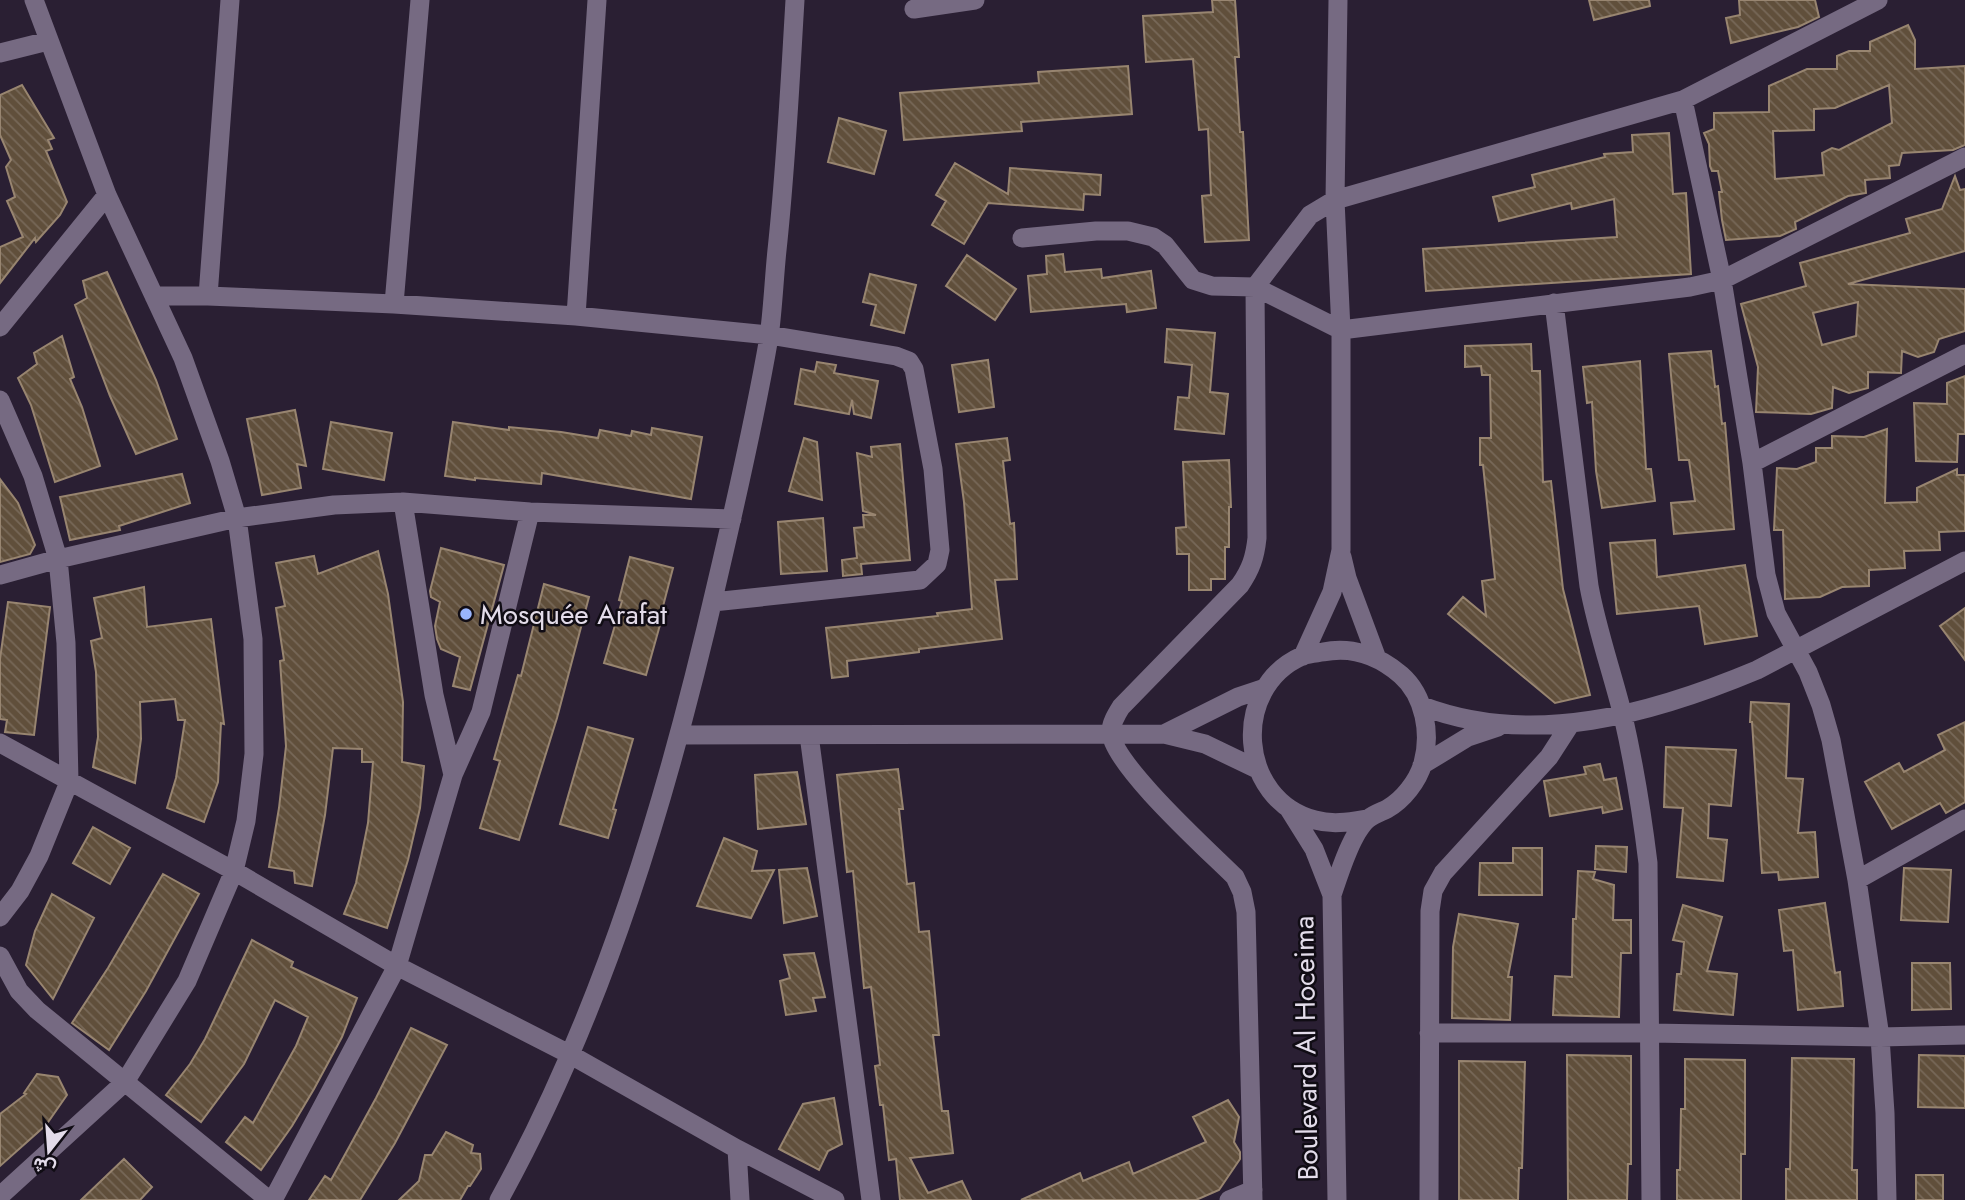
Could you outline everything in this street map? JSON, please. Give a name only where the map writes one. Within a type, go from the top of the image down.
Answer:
[{"type":"street","points":[[0,1196],[125,1082],[187,981],[234,872],[247,821],[254,754],[253,639],[237,518],[220,461],[183,358],[107,195],[34,0]]},
{"type":"street","points":[[208,296],[230,0]]},
{"type":"street","points":[[394,304],[420,0]]},
{"type":"street","points":[[576,316],[597,0]]},
{"type":"street","points":[[499,1200],[522,1160],[571,1055],[622,919],[680,735],[713,603],[769,335],[786,156],[795,0]]},
{"type":"street","points":[[914,9],[975,0]]},
{"type":"street","points":[[1303,656],[1332,592],[1341,550],[1341,330],[1335,200],[1338,0]]},
{"type":"street","points":[[1229,1200],[1253,1195],[1246,912],[1242,892],[1235,877],[1132,773],[1117,752],[1111,733],[1121,707],[1240,585],[1251,569],[1257,538],[1255,287],[1310,215],[1335,200],[1683,100],[1878,0]]},
{"type":"street","points":[[0,53],[48,41]]},
{"type":"street","points":[[1683,100],[1722,280],[1752,463],[1766,575],[1776,613],[1817,694],[1831,740],[1857,880],[1880,1037],[1887,1200]]},
{"type":"street","points":[[1022,238],[1096,231],[1128,231],[1153,237],[1165,245],[1193,280],[1212,286],[1255,287],[1341,330],[1690,287],[1722,280],[1965,157]]},
{"type":"street","points":[[0,327],[107,195]]},
{"type":"street","points":[[155,296],[394,304],[576,316],[769,335],[896,356],[909,361],[915,369],[933,469],[940,550],[937,564],[920,580],[713,603]]},
{"type":"street","points":[[1554,303],[1594,617],[1622,715],[1641,810],[1648,863],[1651,1200]]},
{"type":"street","points":[[1752,463],[1965,355]]},
{"type":"street","points":[[0,400],[33,476],[58,559],[66,643],[69,782],[39,856],[20,891],[0,918]]},
{"type":"street","points":[[0,575],[237,518],[334,505],[403,502],[530,512],[732,519]]},
{"type":"street","points":[[403,502],[433,695],[453,775]]},
{"type":"street","points":[[0,956],[19,990],[37,1010],[271,1200],[397,966],[453,775],[481,712],[530,512]]},
{"type":"street","points":[[1341,550],[1347,578],[1376,656]]},
{"type":"street","points":[[1422,706],[1468,720],[1503,725],[1571,723],[1622,715],[1723,684],[1757,670],[1965,561]]},
{"type":"street","points":[[1339,648],[1376,656],[1404,676],[1422,706],[1427,735],[1422,765],[1410,788],[1391,807],[1367,819],[1340,824],[1314,820],[1289,808],[1270,791],[1257,769],[1251,742],[1254,714],[1265,688],[1282,669],[1303,656],[1339,648]]},
{"type":"street","points":[[1164,734],[1238,697],[1265,688]]},
{"type":"street","points":[[1429,1200],[1430,911],[1437,882],[1549,757],[1571,723]]},
{"type":"street","points":[[1422,765],[1468,737],[1503,725]]},
{"type":"street","points":[[680,735],[1164,734],[1205,744],[1257,769]]},
{"type":"street","points":[[809,736],[871,1200]]},
{"type":"street","points":[[0,743],[234,872],[397,966],[571,1055],[737,1149],[835,1200]]},
{"type":"street","name":"Boulevard Al Hoceima","points":[[1289,808],[1314,849],[1332,895]]},
{"type":"street","name":"Boulevard Al Hoceima","points":[[1337,1200],[1332,895],[1345,857],[1367,819]]},
{"type":"street","points":[[1857,880],[1964,821]]},
{"type":"street","points":[[1429,1033],[1880,1037],[1965,1035]]},
{"type":"street","points":[[737,1149],[740,1200]]},
{"type":"building","points":[[1212,0],[1235,0],[1239,57],[1235,57],[1240,132],[1243,132],[1249,240],[1205,242],[1202,196],[1211,195],[1208,129],[1199,130],[1193,59],[1146,62],[1143,16],[1213,12]]},
{"type":"building","points":[[1589,0],[1649,0],[1650,6],[1594,20]]},
{"type":"building","points":[[1739,0],[1815,0],[1819,17],[1798,27],[1731,43],[1726,18],[1740,15]]},
{"type":"building","points":[[1908,25],[1915,40],[1915,69],[1965,66],[1965,145],[1953,150],[1902,153],[1899,165],[1889,166],[1890,178],[1865,180],[1866,193],[1848,196],[1795,222],[1796,229],[1780,236],[1726,240],[1718,171],[1712,171],[1710,166],[1709,144],[1704,133],[1714,129],[1714,113],[1769,112],[1769,86],[1807,69],[1837,69],[1837,56],[1849,51],[1870,51],[1870,42]],"holes":[[[1889,85],[1892,123],[1839,150],[1832,148],[1822,153],[1824,175],[1775,179],[1773,131],[1814,130],[1814,109],[1835,108]]]},
{"type":"building","points":[[1128,66],[1132,114],[1021,122],[1022,131],[904,140],[900,93],[1039,83],[1038,72]]},
{"type":"building","points":[[22,85],[54,138],[48,140],[52,149],[46,151],[67,202],[60,215],[36,242],[35,238],[0,283],[0,247],[23,237],[7,201],[15,197],[6,167],[11,160],[0,135],[0,95]]},
{"type":"building","points":[[839,118],[886,131],[874,174],[828,162]]},
{"type":"building","points":[[1669,133],[1673,194],[1686,193],[1691,274],[1426,291],[1423,249],[1617,237],[1614,199],[1572,209],[1571,203],[1499,221],[1493,197],[1535,187],[1532,175],[1605,157],[1604,154],[1633,152],[1632,135]]},
{"type":"building","points":[[955,163],[1008,194],[1010,168],[1101,175],[1100,195],[1084,194],[1083,210],[988,203],[964,244],[932,225],[946,201],[936,195]]},
{"type":"building","points":[[1955,176],[1960,190],[1965,189],[1965,251],[1848,284],[1965,289],[1965,331],[1939,339],[1934,352],[1918,357],[1902,351],[1901,373],[1868,372],[1868,388],[1849,393],[1833,387],[1832,408],[1811,414],[1756,412],[1758,367],[1741,304],[1806,286],[1800,263],[1910,233],[1906,219],[1942,209]],"holes":[[[1858,302],[1856,336],[1822,345],[1813,313]]]},
{"type":"building","points":[[1063,254],[1065,272],[1101,269],[1102,278],[1151,271],[1156,308],[1127,312],[1126,304],[1031,312],[1028,276],[1047,274],[1046,256]]},
{"type":"building","points":[[967,255],[1016,289],[995,320],[946,286]]},
{"type":"building","points":[[107,272],[156,380],[177,439],[136,454],[75,305],[87,298],[83,281]]},
{"type":"building","points":[[870,274],[916,285],[904,333],[871,325],[876,305],[863,302]]},
{"type":"building","points":[[1167,329],[1215,333],[1210,392],[1228,394],[1224,434],[1175,429],[1178,397],[1189,398],[1192,365],[1165,362]]},
{"type":"building","points":[[62,336],[74,377],[70,379],[82,407],[100,466],[55,482],[31,405],[18,378],[37,364],[34,353]]},
{"type":"building","points":[[1531,344],[1532,371],[1540,371],[1543,482],[1551,481],[1563,589],[1590,695],[1555,703],[1448,614],[1463,597],[1486,616],[1482,581],[1495,579],[1483,465],[1480,465],[1480,438],[1491,438],[1490,375],[1482,375],[1481,366],[1465,367],[1465,346]]},
{"type":"building","points":[[1711,351],[1722,424],[1725,423],[1734,529],[1674,534],[1671,503],[1695,501],[1689,460],[1679,460],[1669,354]]},
{"type":"building","points":[[988,360],[994,407],[959,412],[952,365]]},
{"type":"building","points":[[1640,361],[1646,469],[1651,469],[1655,501],[1602,508],[1596,471],[1592,402],[1587,403],[1583,367]]},
{"type":"building","points":[[817,362],[836,365],[834,373],[878,381],[871,418],[854,414],[852,400],[849,414],[795,404],[801,369],[815,372]]},
{"type":"building","points":[[1965,376],[1965,434],[1958,434],[1957,462],[1916,461],[1914,403],[1947,404],[1947,383]]},
{"type":"building","points":[[295,410],[306,466],[297,464],[301,488],[262,495],[247,419]]},
{"type":"building","points":[[331,422],[392,433],[384,480],[323,469]]},
{"type":"building","points":[[453,422],[598,438],[600,430],[631,436],[632,431],[651,435],[652,428],[702,437],[691,499],[542,473],[541,484],[445,476]]},
{"type":"building","points":[[1887,429],[1885,503],[1917,502],[1917,488],[1957,469],[1957,475],[1965,475],[1965,531],[1939,532],[1940,550],[1904,551],[1905,568],[1869,570],[1869,586],[1842,587],[1820,597],[1785,599],[1783,530],[1774,530],[1777,468],[1797,469],[1816,462],[1816,448],[1832,448],[1832,436],[1864,437]]},
{"type":"building","points":[[804,438],[817,442],[822,500],[789,491]]},
{"type":"building","points":[[1007,438],[1010,460],[1003,461],[1010,524],[1014,523],[1017,579],[995,580],[1002,639],[847,661],[848,676],[832,678],[826,628],[938,616],[937,613],[972,609],[964,502],[956,444]]},
{"type":"building","points":[[900,444],[910,560],[861,564],[862,574],[843,576],[842,560],[857,558],[854,528],[864,527],[863,515],[876,515],[863,511],[857,453],[872,457],[871,447]]},
{"type":"building","points":[[1229,460],[1231,507],[1229,547],[1225,547],[1225,579],[1211,579],[1211,590],[1189,590],[1189,554],[1177,554],[1176,528],[1186,527],[1183,462]]},
{"type":"building","points":[[182,474],[190,503],[119,526],[120,530],[70,540],[60,497]]},
{"type":"building","points":[[0,479],[18,503],[35,545],[30,554],[0,562]]},
{"type":"building","points":[[823,518],[827,571],[781,574],[778,522]]},
{"type":"building","points":[[1655,540],[1657,577],[1745,565],[1757,636],[1705,644],[1699,606],[1617,614],[1610,543]]},
{"type":"building","name":"Mosquée Arafat","points":[[441,548],[504,565],[470,690],[453,686],[460,657],[441,649],[437,639],[435,626],[440,602],[431,597],[430,591]]},
{"type":"building","points":[[378,551],[388,594],[403,702],[402,762],[424,766],[420,808],[408,860],[387,928],[344,914],[356,883],[368,823],[373,762],[362,762],[362,749],[333,748],[325,815],[312,886],[295,883],[294,871],[269,867],[286,746],[280,661],[284,660],[276,608],[285,606],[276,563],[314,556],[318,574]]},
{"type":"building","points":[[630,557],[673,568],[646,675],[604,663],[622,601],[619,600]]},
{"type":"building","points":[[544,584],[589,597],[557,718],[519,840],[480,828],[500,761],[494,759],[518,675],[521,676]]},
{"type":"building","points":[[144,587],[147,627],[211,619],[224,724],[221,723],[218,782],[204,822],[167,808],[176,778],[185,720],[178,720],[175,699],[140,702],[141,739],[135,783],[93,767],[98,737],[96,672],[91,641],[102,638],[94,598]]},
{"type":"building","points":[[8,602],[50,607],[34,735],[5,732],[7,720],[0,719],[0,659]]},
{"type":"building","points":[[1965,608],[1965,660],[1940,626]]},
{"type":"building","points":[[1751,702],[1789,704],[1786,778],[1803,779],[1798,833],[1815,832],[1818,877],[1779,880],[1778,872],[1762,873],[1750,722]]},
{"type":"building","points":[[1965,722],[1965,802],[1946,813],[1940,803],[1892,829],[1865,782],[1899,763],[1904,772],[1945,750],[1938,735]]},
{"type":"building","points":[[588,727],[633,739],[613,809],[616,810],[608,838],[560,824]]},
{"type":"building","points":[[1666,747],[1736,750],[1731,806],[1709,804],[1708,838],[1727,840],[1723,881],[1677,877],[1683,808],[1664,807]]},
{"type":"building","points":[[1600,764],[1604,780],[1616,778],[1622,809],[1603,813],[1602,807],[1550,816],[1544,781],[1586,774],[1584,767]]},
{"type":"building","points":[[898,769],[903,809],[899,809],[907,884],[914,883],[919,932],[929,931],[939,1035],[933,1035],[942,1111],[948,1111],[953,1153],[910,1158],[928,1193],[962,1181],[971,1200],[900,1200],[896,1159],[889,1160],[883,1105],[880,1105],[875,1066],[880,1065],[871,987],[864,988],[853,871],[847,872],[837,775]]},
{"type":"building","points":[[797,772],[806,824],[758,829],[755,775]]},
{"type":"building","points":[[93,827],[130,848],[110,884],[73,863]]},
{"type":"building","points":[[724,838],[757,851],[752,871],[774,870],[751,918],[697,906]]},
{"type":"building","points":[[1596,846],[1627,847],[1626,872],[1595,869]]},
{"type":"building","points":[[1513,848],[1542,848],[1542,895],[1479,895],[1480,863],[1513,863]]},
{"type":"building","points":[[807,868],[817,916],[784,923],[779,870]]},
{"type":"building","points":[[1904,868],[1951,870],[1948,922],[1901,920]]},
{"type":"building","points":[[1578,871],[1595,872],[1593,879],[1614,885],[1613,920],[1631,920],[1631,953],[1621,953],[1619,1017],[1553,1015],[1555,976],[1572,977],[1573,919],[1576,919]]},
{"type":"building","points":[[163,874],[199,894],[146,991],[109,1050],[72,1023]]},
{"type":"building","points":[[52,894],[94,918],[53,999],[26,965],[35,931]]},
{"type":"building","points":[[1825,903],[1835,973],[1840,972],[1843,1006],[1798,1010],[1793,950],[1784,951],[1779,910]]},
{"type":"building","points":[[1683,905],[1722,917],[1707,971],[1737,974],[1733,1015],[1674,1010],[1677,974],[1681,974],[1684,942],[1673,940]]},
{"type":"building","points":[[1459,914],[1518,924],[1508,977],[1512,977],[1510,1020],[1452,1018],[1453,947]]},
{"type":"building","points":[[252,940],[293,962],[291,967],[357,998],[342,1037],[314,1089],[261,1170],[226,1142],[245,1117],[253,1123],[296,1046],[308,1017],[275,1000],[244,1064],[201,1122],[166,1095],[205,1039]]},
{"type":"building","points":[[814,953],[825,997],[813,998],[816,1011],[786,1015],[780,981],[790,978],[784,955]]},
{"type":"building","points":[[1912,963],[1950,963],[1951,1009],[1912,1010]]},
{"type":"building","points":[[411,1028],[447,1045],[395,1143],[360,1200],[309,1200],[325,1176],[331,1180]]},
{"type":"building","points":[[1567,1055],[1631,1056],[1631,1164],[1628,1164],[1627,1200],[1568,1200]]},
{"type":"building","points":[[1919,1055],[1965,1056],[1965,1108],[1918,1107]]},
{"type":"building","points":[[1792,1058],[1854,1059],[1852,1170],[1857,1170],[1857,1200],[1786,1200],[1786,1169],[1790,1169]]},
{"type":"building","points":[[1685,1059],[1745,1060],[1745,1154],[1741,1154],[1741,1200],[1677,1200],[1681,1109],[1685,1109]]},
{"type":"building","points":[[1459,1061],[1525,1062],[1522,1168],[1519,1168],[1518,1200],[1459,1200]]},
{"type":"building","points":[[37,1074],[58,1077],[67,1095],[46,1125],[0,1166],[0,1114],[26,1094],[24,1093]]},
{"type":"building","points":[[834,1098],[842,1144],[828,1151],[819,1170],[779,1149],[803,1104]]},
{"type":"building","points":[[1228,1100],[1239,1117],[1234,1142],[1240,1152],[1240,1159],[1219,1190],[1196,1200],[1021,1200],[1080,1173],[1083,1181],[1129,1162],[1133,1174],[1206,1142],[1193,1117]]},
{"type":"building","points":[[446,1132],[473,1145],[471,1153],[480,1154],[481,1169],[470,1186],[460,1200],[399,1200],[419,1181],[425,1155],[432,1155]]},
{"type":"building","points":[[124,1159],[152,1187],[140,1200],[81,1200]]},
{"type":"building","points":[[1916,1175],[1943,1175],[1943,1200],[1916,1200]]},
{"type":"place","name":"Mosquée Arafat","points":[[466,614]]}]
